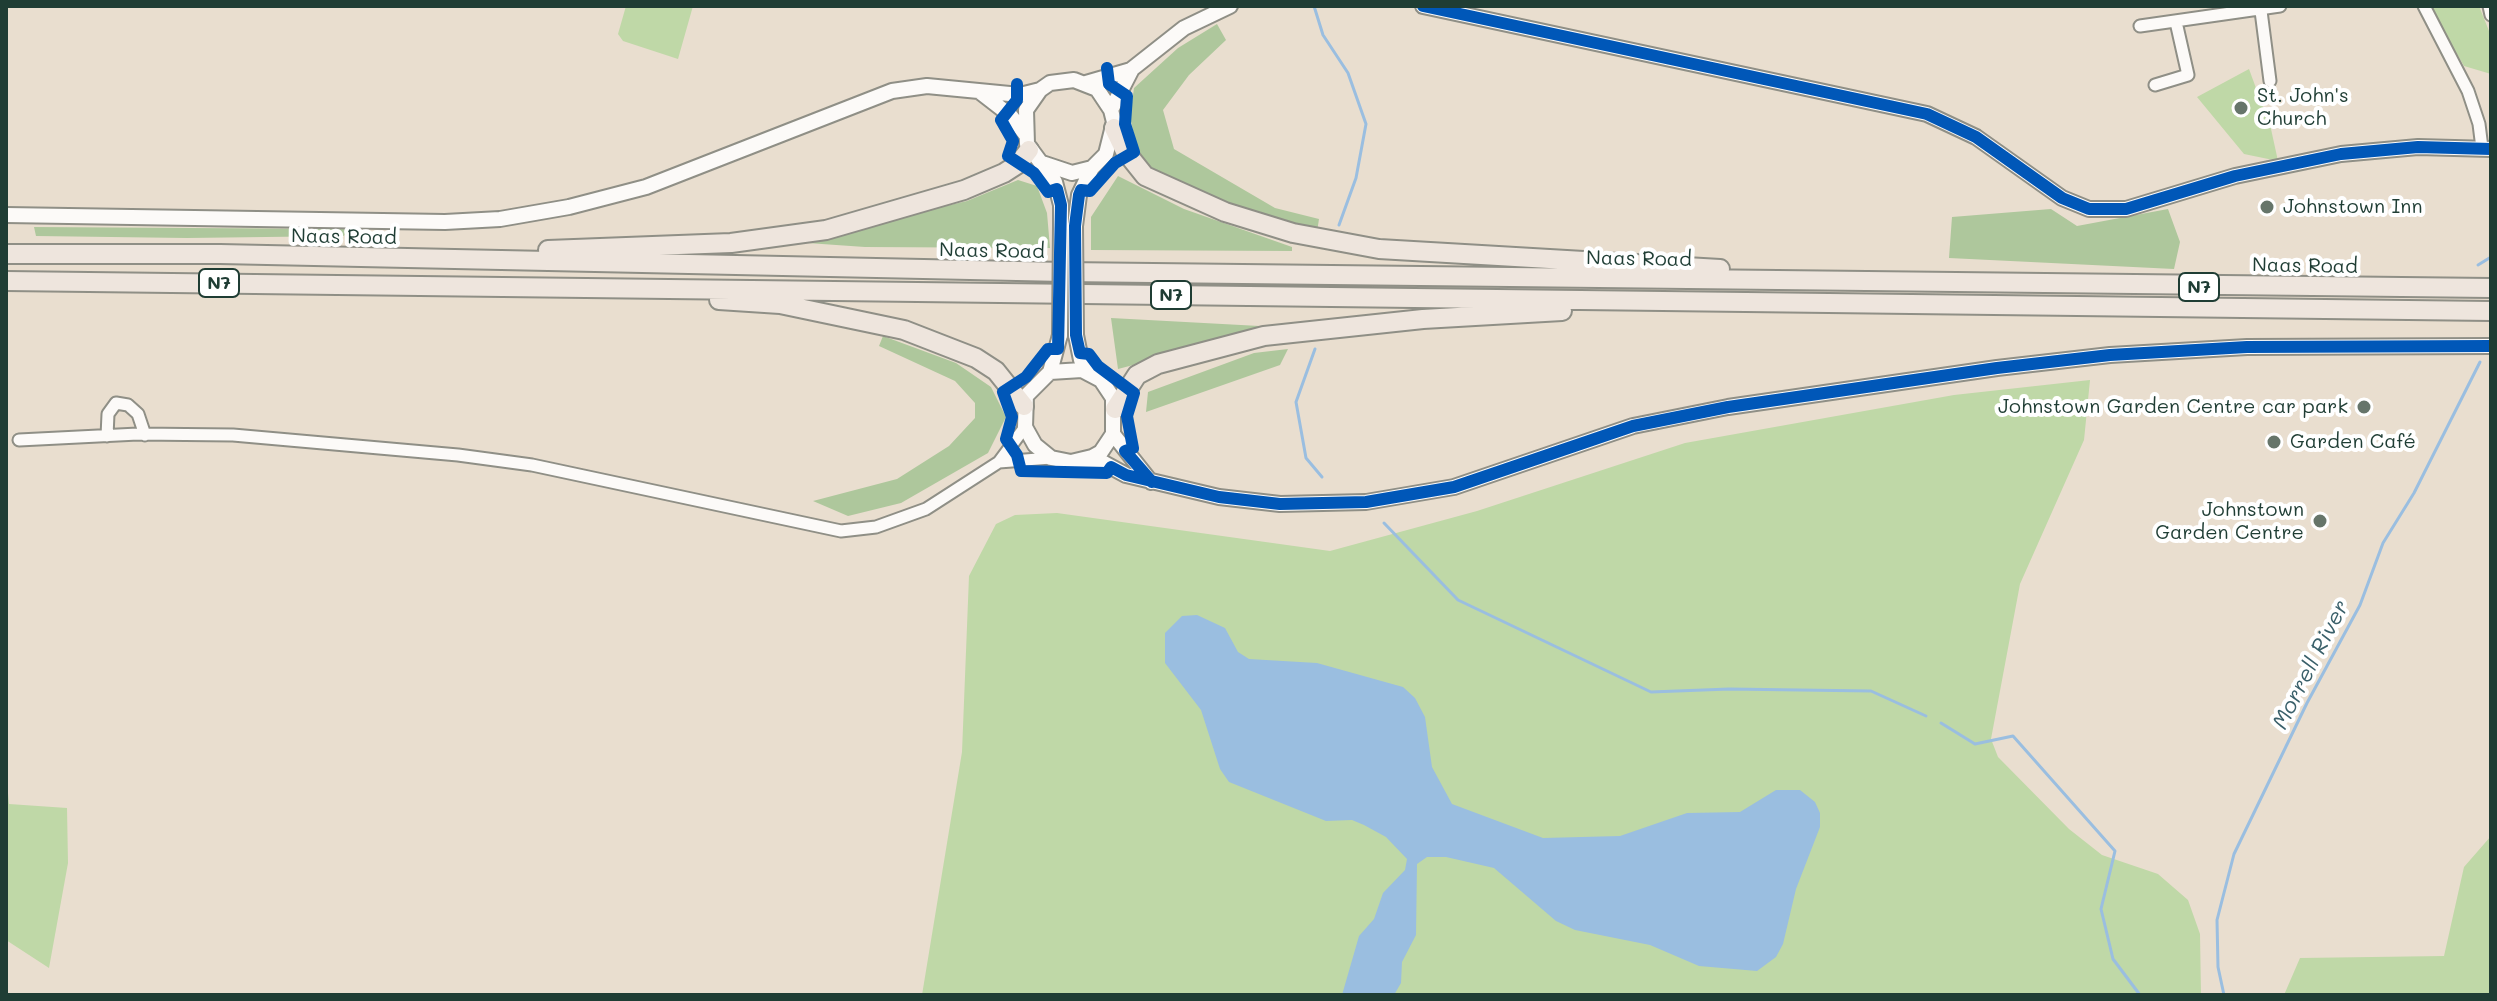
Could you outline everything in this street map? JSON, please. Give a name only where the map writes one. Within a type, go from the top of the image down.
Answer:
[{"type":"highway","name":"N7","points":[[1113,119],[1133,164],[1165,187],[1254,221],[1333,241],[1417,252],[1825,274],[1907,283]]},
{"type":"highway","name":"N7","points":[[220,254],[515,251],[731,243],[788,236],[871,219],[964,190],[1004,173],[1032,149]]},
{"type":"highway","name":"Naas Road","points":[[6,254],[220,254],[1064,272],[2491,288]]},
{"type":"highway","name":"Naas Road","points":[[6,281],[2491,311]]},
{"type":"highway","name":"N7","points":[[433,284],[780,304],[847,316],[904,330],[976,358],[996,371],[1024,406]]},
{"type":"highway","name":"N7","points":[[1115,409],[1137,375],[1158,364],[1264,336],[1325,327],[1579,310],[1908,305]]},
{"type":"street","points":[[1086,83],[1132,69],[1184,28],[1230,6]]},
{"type":"street","points":[[1423,6],[1927,114],[1976,137],[2062,198],[2089,209],[2126,209],[2235,176],[2341,154],[2418,147],[2486,148],[2472,101],[2424,6]]},
{"type":"street","points":[[2140,26],[2280,6]]},
{"type":"street","points":[[2489,6],[2491,15]]},
{"type":"street","points":[[2261,11],[2270,81]]},
{"type":"street","points":[[2155,85],[2188,75],[2176,22]]},
{"type":"street","points":[[1050,372],[1060,335],[1068,226],[1092,168],[1106,154],[1113,119],[1132,69]]},
{"type":"street","points":[[6,215],[445,222],[500,219],[569,207],[646,187],[892,91],[927,86],[1020,95],[1062,80],[1086,83],[1097,89],[1113,119]]},
{"type":"street","points":[[976,90],[1008,114],[1055,182],[1068,226],[1076,335],[1081,360],[1108,388],[1115,409],[1113,434],[1101,452],[1082,461]]},
{"type":"street","points":[[1040,90],[1026,110],[1032,149],[1062,173],[1092,168]]},
{"type":"street","points":[[999,462],[1051,458],[1102,462],[1126,475],[1152,482],[1219,497],[1280,504],[1366,502],[1454,487],[1633,426],[1728,407],[1997,368],[2110,355],[2247,347],[2491,346]]},
{"type":"street","points":[[1051,458],[1035,445],[1025,427],[1024,406],[1032,386],[1050,372],[1072,368],[1094,375]]},
{"type":"street","points":[[107,436],[108,414],[116,403],[128,405],[138,414],[145,435]]},
{"type":"street","points":[[19,440],[233,435],[365,445],[532,465],[841,531],[899,521],[926,509],[999,462],[1025,427]]},
{"type":"street","points":[[1113,434],[1152,482]]},
{"type":"green space","points":[[626,6],[693,6],[678,59],[623,41],[618,34]]},
{"type":"green space","points":[[2429,6],[2479,6],[2491,36],[2491,74],[2464,66]]},
{"type":"green space","points":[[1217,24],[1226,40],[1189,75],[1163,110],[1174,149],[1275,208],[1319,219],[1317,232],[1211,201],[1141,166],[1130,117],[1134,88],[1178,48]]},
{"type":"green space","points":[[2249,69],[2271,129],[2278,161],[2244,154],[2197,97]]},
{"type":"green space","points":[[1118,176],[1184,209],[1292,247],[1292,251],[1091,250],[1091,217]]},
{"type":"green space","points":[[1018,180],[1037,186],[1047,213],[1050,248],[865,247],[793,242],[967,201]]},
{"type":"green space","points":[[2051,209],[2077,226],[2168,209],[2180,242],[2174,269],[1949,258],[1952,217]]},
{"type":"green space","points":[[34,227],[346,229],[344,236],[187,238],[36,236]]},
{"type":"green space","points":[[1111,318],[1278,327],[1118,369]]},
{"type":"green space","points":[[883,336],[956,363],[991,387],[1006,417],[988,453],[901,503],[848,516],[813,501],[897,479],[949,446],[975,418],[975,403],[955,381],[879,346]]},
{"type":"green space","points":[[1288,349],[1280,365],[1146,412],[1148,392],[1254,353]]},
{"type":"green space","points":[[2090,380],[2084,440],[2020,584],[1991,739],[1998,757],[2069,829],[2102,855],[2158,874],[2188,900],[2200,934],[2201,995],[922,995],[962,752],[969,576],[996,524],[1015,515],[1057,513],[1330,551],[1477,511],[1685,443],[1954,395]]},
{"type":"green space","points":[[6,772],[9,804],[67,808],[68,863],[49,968],[6,940]]},
{"type":"green space","points":[[2491,836],[2491,995],[2284,995],[2300,958],[2444,956],[2464,867]]},
{"type":"water","points":[[1197,615],[1225,628],[1238,652],[1249,659],[1317,663],[1403,687],[1415,698],[1425,717],[1432,767],[1452,804],[1543,838],[1620,836],[1687,813],[1740,812],[1776,790],[1800,790],[1815,802],[1820,813],[1820,827],[1796,889],[1783,944],[1776,957],[1757,971],[1699,966],[1650,945],[1575,930],[1556,921],[1494,868],[1446,857],[1427,857],[1417,864],[1416,935],[1402,962],[1401,983],[1394,995],[1342,995],[1359,936],[1374,919],[1383,893],[1405,870],[1407,859],[1386,837],[1364,825],[1352,820],[1326,821],[1229,782],[1220,769],[1201,710],[1165,663],[1165,633],[1182,616]]},
{"type":"waterway","points":[[1314,6],[1323,35],[1348,73],[1366,124],[1356,178],[1339,225]]},
{"type":"waterway","points":[[2478,265],[2491,257]]},
{"type":"waterway","name":"Morrell River","points":[[1315,349],[1296,402],[1306,458],[1322,477]]},
{"type":"waterway","name":"Morrell River","points":[[2224,995],[2218,967],[2217,920],[2234,854],[2307,703],[2360,605],[2383,543],[2414,493],[2480,362]]},
{"type":"waterway","points":[[1384,523],[1458,600],[1651,692],[1729,689],[1871,691],[1926,716]]},
{"type":"waterway","points":[[1941,723],[1975,744],[2013,736],[2115,851],[2101,909],[2113,959],[2140,995]]},
{"type":"cycle path","points":[[1423,6],[1927,114],[1976,137],[2062,198],[2089,209],[2126,209],[2235,176],[2341,154],[2418,147],[2491,149]]},
{"type":"cycle path","points":[[1107,68],[1109,84],[1127,96],[1125,124],[1134,152],[1115,163],[1090,191],[1081,190],[1079,195],[1075,226],[1076,335],[1080,353],[1089,354],[1098,366],[1134,393],[1127,416],[1133,448],[1125,451],[1152,482]]},
{"type":"cycle path","points":[[1017,84],[1017,100],[1001,120],[1013,141],[1008,156],[1034,173],[1048,192],[1057,189],[1061,205],[1058,349],[1048,349],[1026,377],[1003,392],[1012,417],[1006,439],[1017,455],[1021,471],[1107,473],[1111,467],[1126,475],[1219,497],[1280,504],[1366,502],[1454,487],[1633,426],[1728,407],[1997,368],[2110,355],[2247,347],[2491,346]]},
{"type":"place","name":"St. John's Church","points":[[2241,108]]},
{"type":"place","name":"Johnstown Inn","points":[[2267,207]]},
{"type":"place","name":"Johnstown Garden Centre car park","points":[[2364,407]]},
{"type":"place","name":"Garden Café","points":[[2274,442]]},
{"type":"place","name":"Johnstown Garden Centre","points":[[2320,521]]}]
